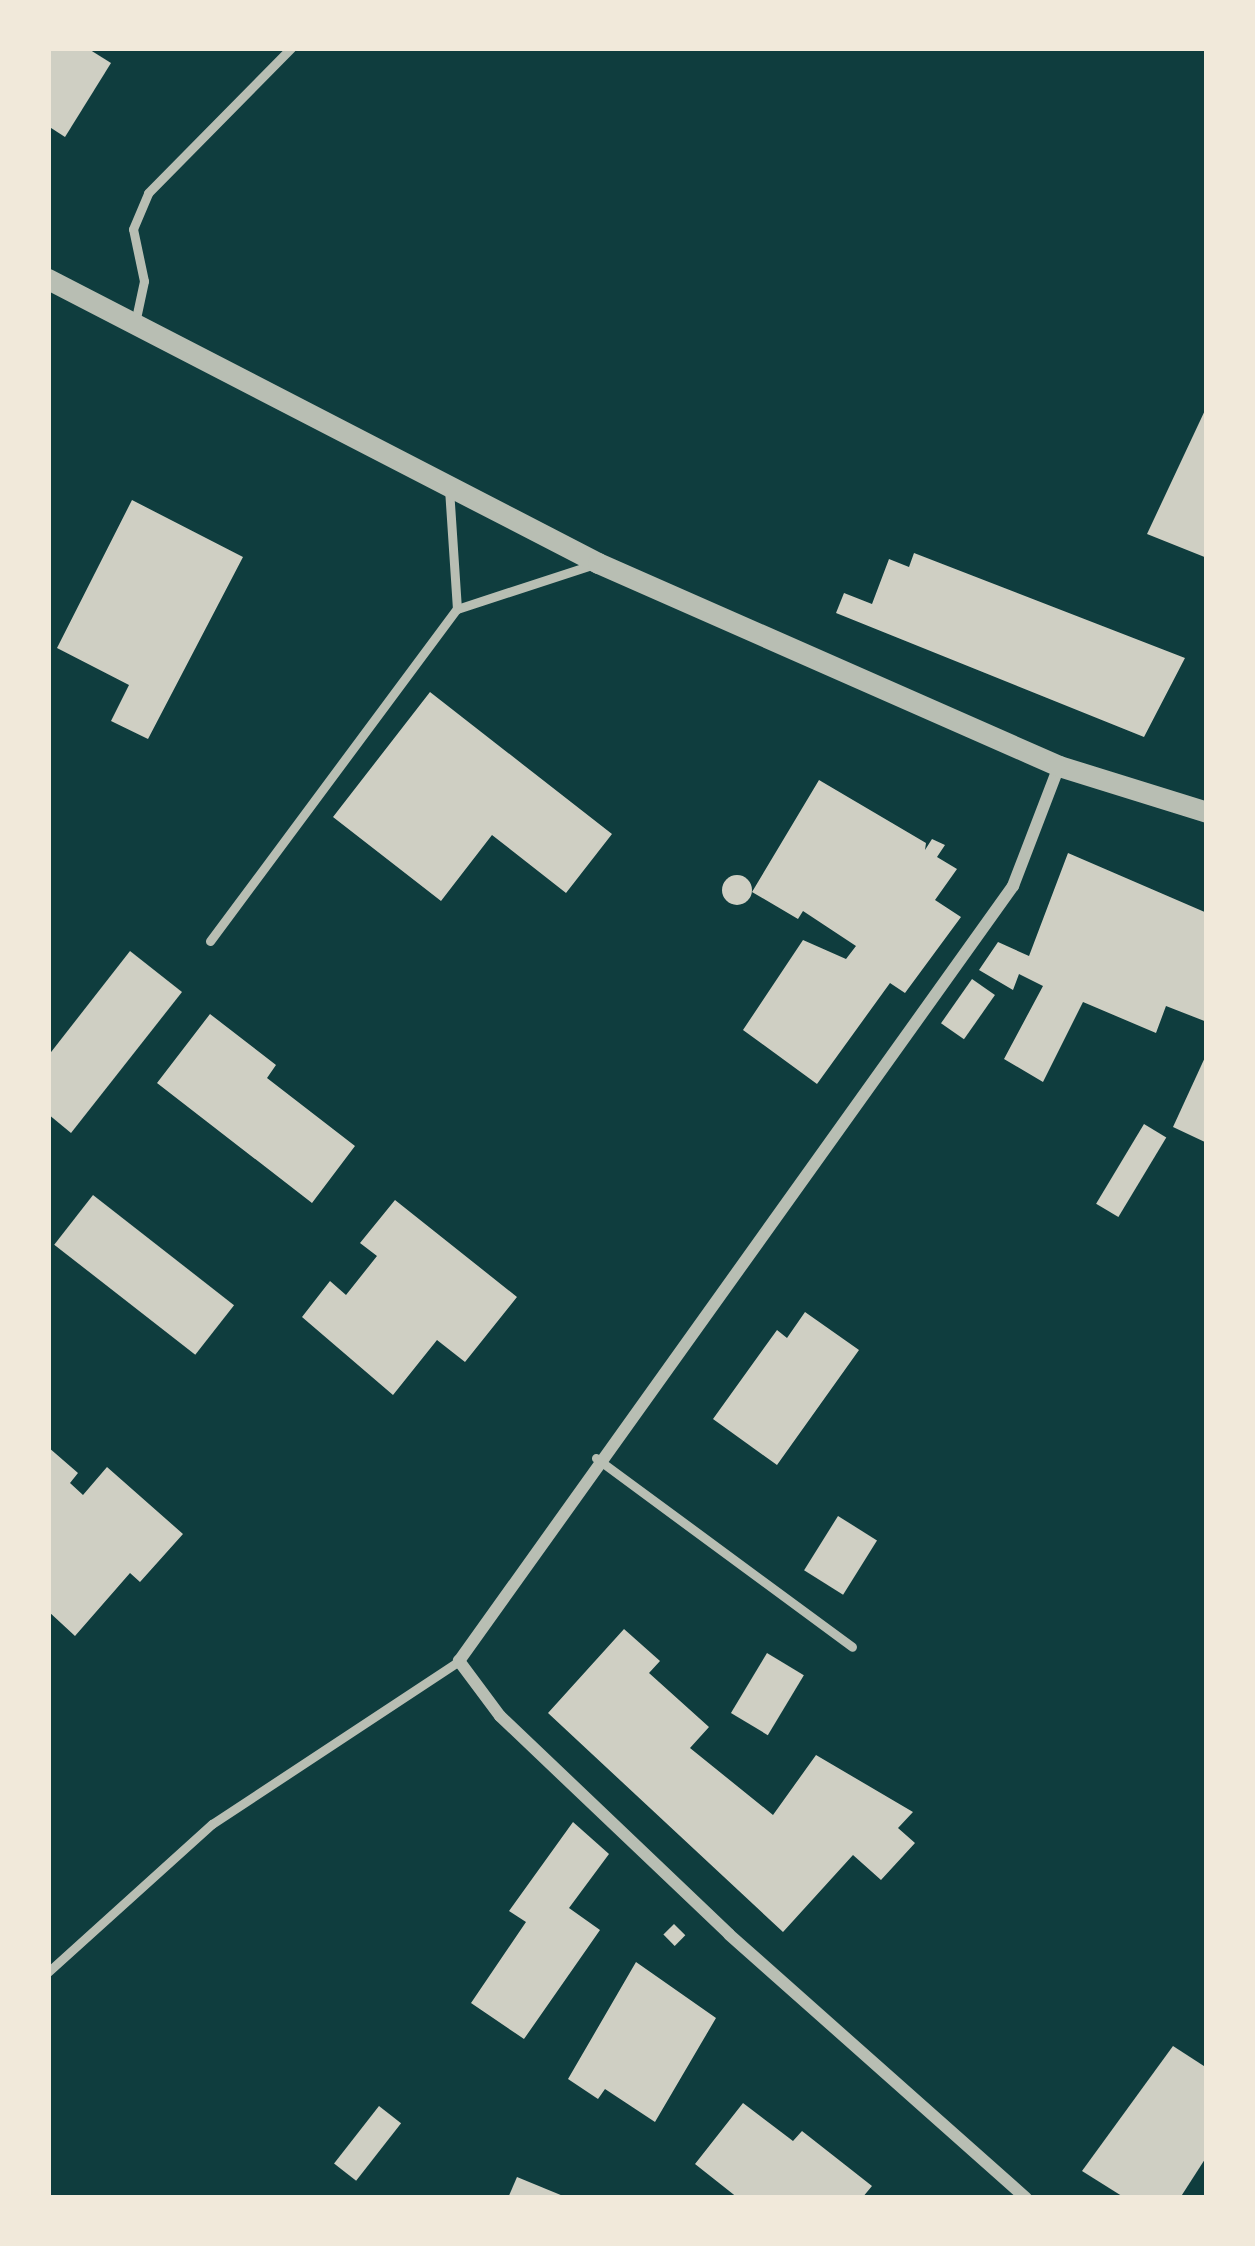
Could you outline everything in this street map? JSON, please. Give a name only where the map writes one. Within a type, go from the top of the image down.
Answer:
[{"type":"street","points":[[48,279],[448,479],[598,563],[1059,766],[1207,812]]},
{"type":"street","points":[[1026,2198],[712,1918],[500,1716],[459,1661],[596,1458],[1013,886],[1059,766]]},
{"type":"lane","points":[[135,323],[144,281],[133,229],[148,193],[291,48]]},
{"type":"lane","points":[[448,479],[457,609]]},
{"type":"lane","points":[[210,941],[457,609],[598,563]]},
{"type":"lane","points":[[596,1458],[852,1647]]},
{"type":"lane","points":[[48,1972],[212,1824],[459,1661]]},
{"type":"building","points":[[48,48],[87,48],[111,63],[65,137],[48,126]]},
{"type":"building","points":[[1207,406],[1207,558],[1147,534]]},
{"type":"building","points":[[132,500],[243,557],[148,739],[111,721],[129,685],[57,648]]},
{"type":"building","points":[[914,553],[1185,658],[1144,737],[836,613],[844,593],[872,604],[889,559],[909,567]]},
{"type":"building","points":[[430,692],[612,834],[566,893],[492,835],[441,901],[333,817]]},
{"type":"building","points":[[819,780],[926,843],[925,850],[932,839],[945,845],[937,857],[957,869],[935,900],[961,917],[905,993],[890,983],[817,1084],[743,1030],[803,940],[846,959],[856,946],[803,911],[798,919],[752,892]]},
{"type":"building","points":[[1068,853],[1207,913],[1207,1022],[1166,1006],[1156,1033],[1083,1002],[1043,1082],[1004,1059],[1043,986],[1019,974],[1013,990],[979,970],[998,942],[1029,956]]},
{"type":"building","points":[[737,875],[752,890],[737,905],[722,890]]},
{"type":"building","points":[[130,951],[182,992],[71,1133],[48,1114],[48,1056]]},
{"type":"building","points":[[972,979],[995,995],[964,1039],[941,1023]]},
{"type":"building","points":[[210,1014],[276,1065],[267,1078],[355,1146],[312,1203],[157,1083]]},
{"type":"building","points":[[1207,1053],[1207,1143],[1173,1127]]},
{"type":"building","points":[[1144,1124],[1166,1137],[1118,1217],[1096,1204]]},
{"type":"building","points":[[93,1195],[234,1305],[195,1355],[54,1245]]},
{"type":"building","points":[[395,1200],[517,1297],[465,1362],[437,1340],[393,1395],[302,1317],[330,1281],[346,1295],[377,1256],[360,1243]]},
{"type":"building","points":[[805,1312],[859,1350],[777,1465],[713,1419],[777,1330],[787,1338]]},
{"type":"building","points":[[48,1447],[78,1473],[70,1483],[83,1495],[107,1467],[183,1534],[140,1582],[130,1573],[75,1636],[48,1611]]},
{"type":"building","points":[[838,1516],[877,1540],[843,1595],[804,1570]]},
{"type":"building","points":[[624,1629],[660,1661],[649,1673],[709,1727],[690,1748],[773,1815],[816,1755],[913,1812],[898,1828],[915,1843],[881,1880],[853,1855],[783,1932],[548,1713]]},
{"type":"building","points":[[767,1653],[804,1675],[768,1735],[731,1713]]},
{"type":"building","points":[[573,1822],[609,1854],[569,1908],[600,1930],[524,2039],[471,2003],[526,1922],[509,1911]]},
{"type":"building","points":[[674,1924],[685,1935],[675,1946],[663,1935]]},
{"type":"building","points":[[636,1962],[716,2018],[655,2122],[605,2089],[598,2099],[568,2079]]},
{"type":"building","points":[[1173,2046],[1207,2068],[1207,2156],[1180,2198],[1125,2198],[1082,2171]]},
{"type":"building","points":[[743,2103],[793,2141],[802,2131],[872,2186],[862,2198],[738,2198],[695,2164]]},
{"type":"building","points":[[379,2106],[401,2123],[356,2181],[334,2164]]},
{"type":"building","points":[[517,2177],[568,2198],[508,2198]]}]
